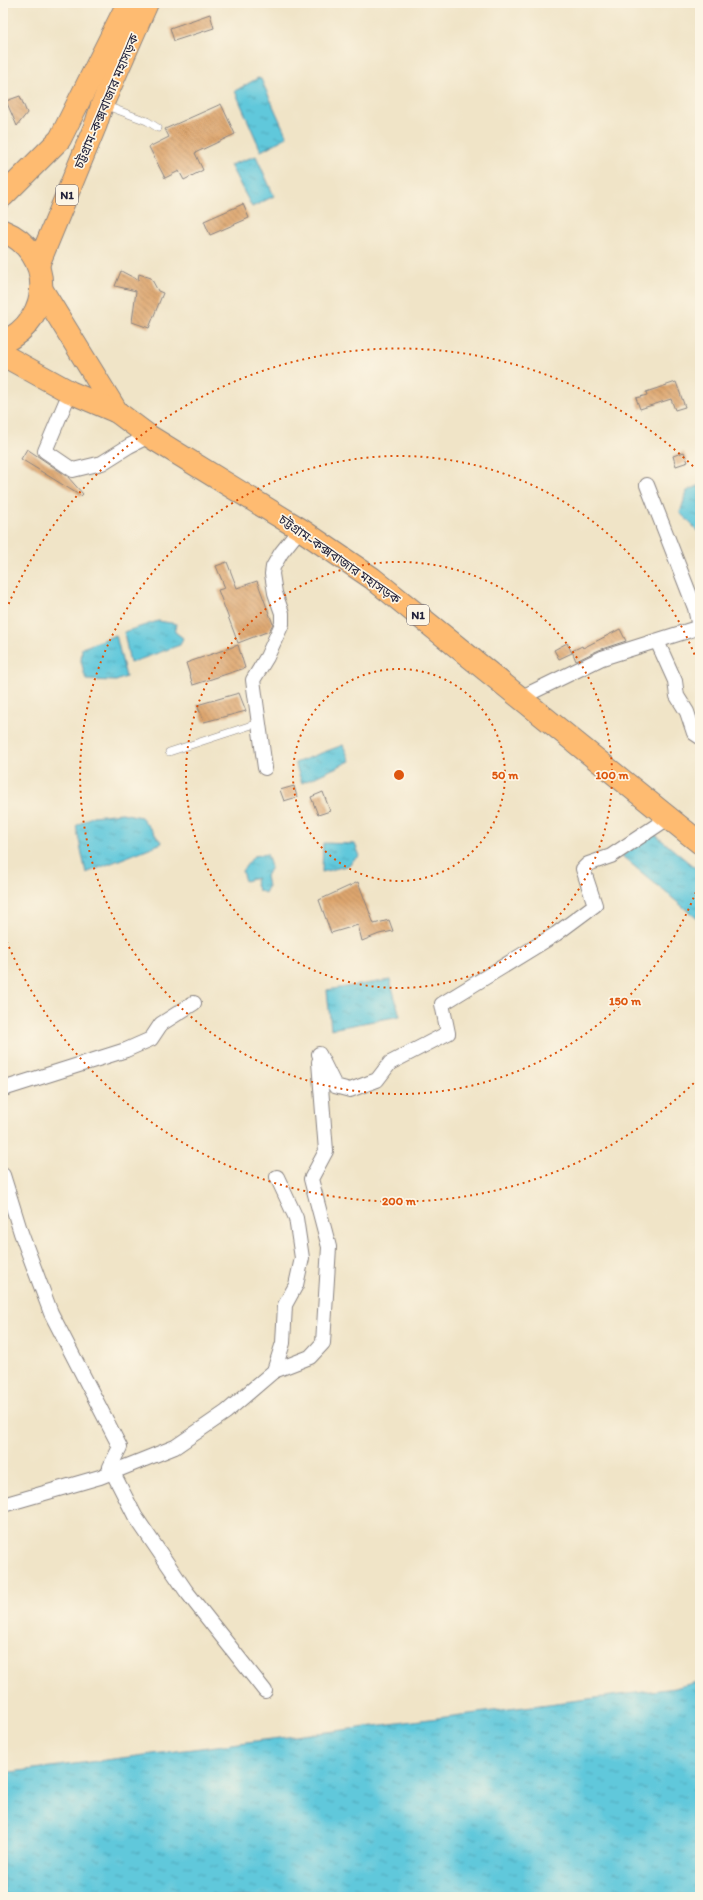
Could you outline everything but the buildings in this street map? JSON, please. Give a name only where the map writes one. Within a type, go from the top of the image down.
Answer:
[{"type":"highway","name":"চট্টগ্রাম-কক্সবাজার মহাসড়ক","points":[[3,196],[60,139],[128,3]]},
{"type":"highway","name":"চট্টগ্রাম-কক্সবাজার মহাসড়ক","points":[[38,265],[96,124],[102,104],[147,3]]},
{"type":"highway","points":[[3,231],[22,242],[32,253],[38,265],[42,290],[34,317],[24,329],[3,342]]},
{"type":"highway","name":"চট্টগ্রাম-কক্সবাজার মহাসড়ক","points":[[42,290],[117,412]]},
{"type":"highway","name":"চট্টগ্রাম-কক্সবাজার মহাসড়ক","points":[[3,355],[70,392],[117,412],[149,436],[300,530],[372,578],[700,843]]},
{"type":"street","points":[[70,392],[45,451],[73,470],[102,463],[128,446],[149,436]]},
{"type":"street","points":[[520,698],[602,658],[699,627],[695,608],[647,485]]},
{"type":"street","points":[[265,768],[253,680],[267,657],[282,624],[282,613],[275,593],[272,574],[273,567],[281,553],[300,530]]},
{"type":"street","points":[[657,641],[675,681],[677,696],[687,712],[694,733],[700,737]]},
{"type":"street","points":[[3,1505],[113,1472],[175,1447],[226,1412],[274,1371],[310,1357],[323,1343],[329,1248],[312,1179],[326,1151],[319,1054],[335,1086],[350,1090],[377,1080],[390,1063],[448,1033],[442,1004],[556,934],[595,905],[583,869],[588,864],[611,856],[668,818]]},
{"type":"street","points":[[3,1089],[126,1050],[151,1039],[161,1024],[194,1003]]},
{"type":"street","points":[[3,1175],[21,1232],[52,1313],[120,1447],[110,1467],[135,1516],[186,1591],[266,1691]]},
{"type":"street","points":[[274,1371],[283,1343],[285,1305],[296,1285],[302,1258],[296,1218],[278,1177]]},
{"type":"lane","points":[[102,104],[147,121],[158,128]]},
{"type":"lane","points":[[169,752],[258,723]]},
{"type":"water","points":[[258,78],[261,79],[287,137],[261,151],[235,91]]},
{"type":"water","points":[[256,156],[274,196],[252,207],[230,165]]},
{"type":"water","points":[[700,485],[700,533],[680,513],[687,491]]},
{"type":"water","points":[[158,621],[177,624],[175,632],[183,638],[180,645],[130,663],[124,632]]},
{"type":"water","points":[[116,635],[126,677],[116,681],[86,680],[81,661],[82,648]]},
{"type":"water","points":[[343,745],[350,761],[302,783],[295,763]]},
{"type":"water","points":[[122,813],[141,817],[162,843],[86,873],[76,826],[93,816]]},
{"type":"water","points":[[653,833],[700,872],[700,921],[622,856]]},
{"type":"water","points":[[323,843],[355,844],[360,856],[353,860],[350,865],[322,872]]},
{"type":"water","points":[[267,854],[271,867],[266,876],[268,887],[265,893],[258,890],[255,881],[257,878],[245,881],[242,871],[254,856]]},
{"type":"water","points":[[390,980],[400,1016],[331,1029],[327,990]]},
{"type":"water","points":[[700,1681],[700,1897],[3,1897],[3,1773],[675,1688]]}]
